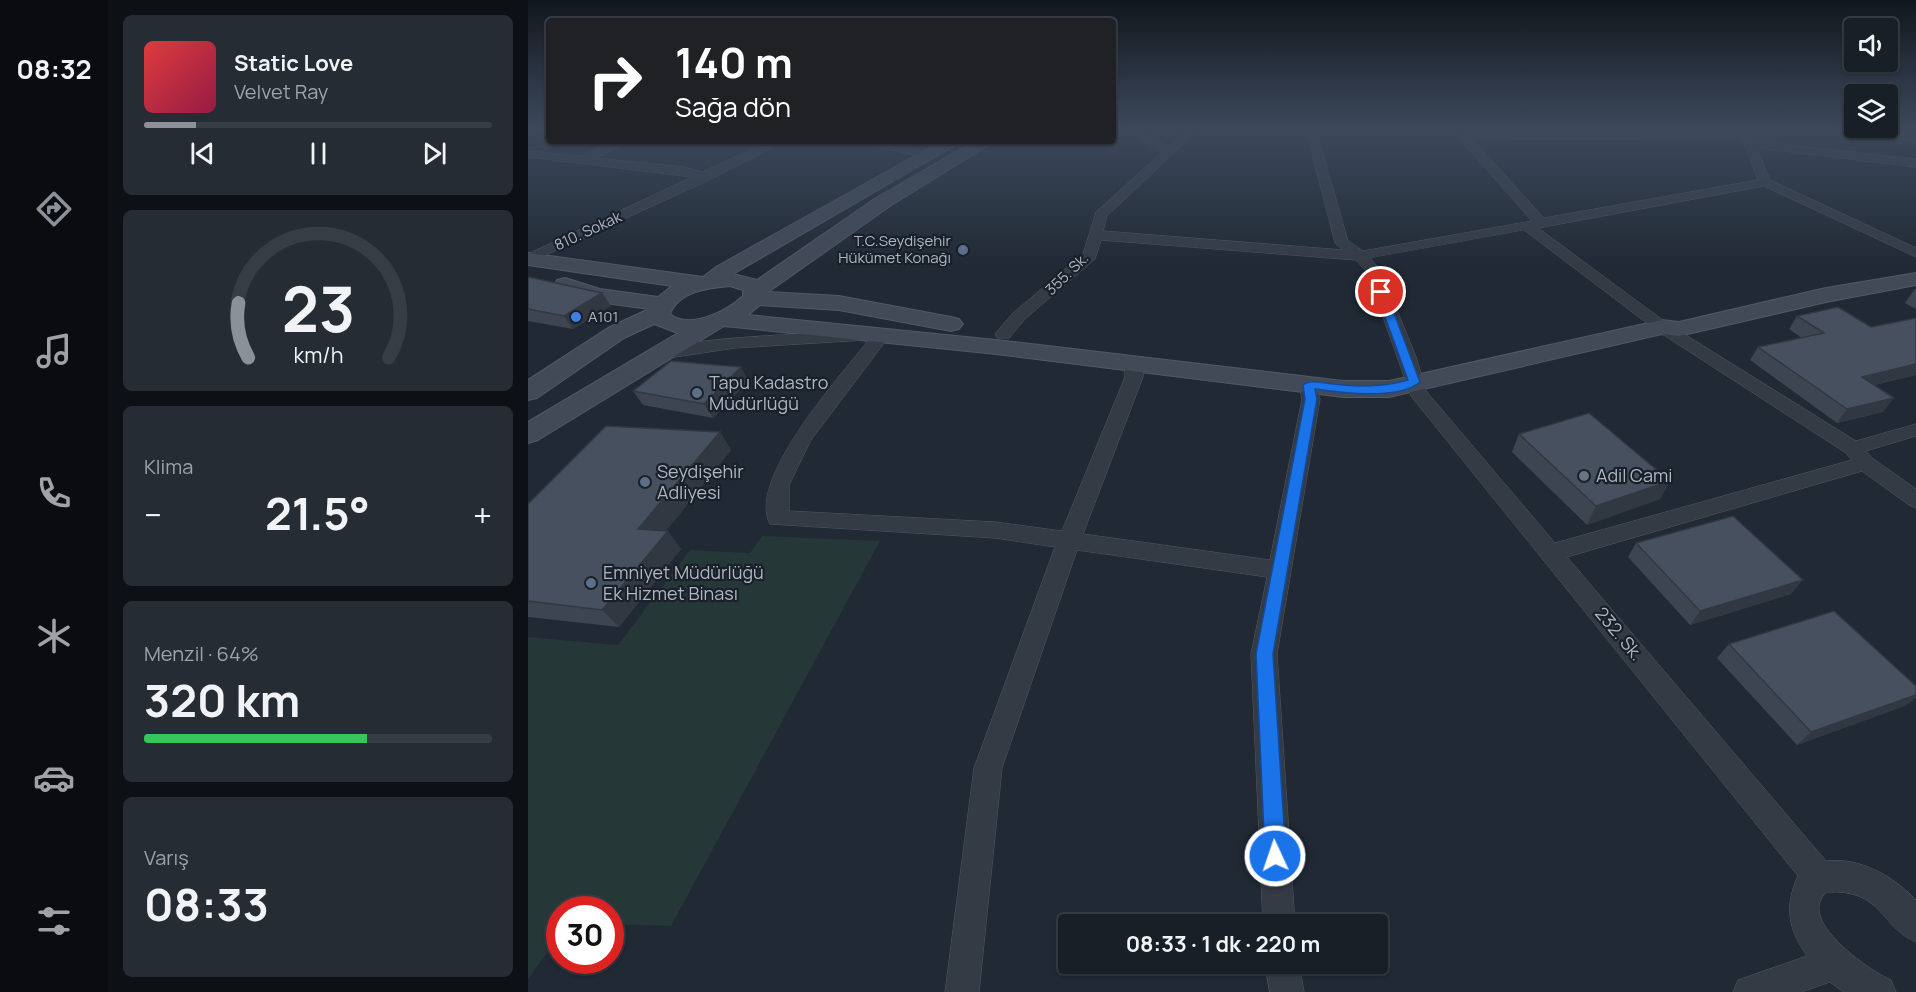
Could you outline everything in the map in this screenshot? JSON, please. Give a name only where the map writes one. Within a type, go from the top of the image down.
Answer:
[{"type":"street","points":[[528,392],[616,333],[660,308],[677,292],[705,283],[723,270],[891,176]]},
{"type":"street","points":[[528,434],[716,321],[737,313],[754,294],[883,202],[927,176]]},
{"type":"street","name":"355. Sk.","points":[[1004,333],[1019,316],[1090,256],[1101,215],[1143,176]]},
{"type":"street","name":"232. Sk.","points":[[1324,176],[1342,243],[1360,256],[1374,271],[1416,387],[1820,878]]},
{"type":"street","points":[[1495,176],[1534,225],[1662,327],[1859,456],[1916,500]]},
{"type":"street","points":[[1763,176],[1765,182]]},
{"type":"street","name":"810. Sokak","points":[[528,259],[705,177]]},
{"type":"street","points":[[1096,236],[1360,256],[1765,182],[1916,253]]},
{"type":"street","points":[[528,259],[705,283],[742,282],[751,285],[754,294]]},
{"type":"street","points":[[1662,327],[1665,320],[1698,308],[1916,259]]},
{"type":"street","points":[[528,273],[598,295],[660,308]]},
{"type":"street","points":[[660,308],[662,321],[670,324],[716,321],[883,334],[1343,389],[1389,389],[1416,387],[1662,327],[1679,328],[1826,295],[1916,279]]},
{"type":"street","points":[[754,294],[839,303],[1004,333],[1387,373],[1416,387]]},
{"type":"street","points":[[662,354],[696,347],[791,338],[883,334]]},
{"type":"street","points":[[883,334],[802,438],[779,485],[778,518],[984,530],[1281,570]]},
{"type":"street","points":[[962,992],[988,768],[1068,541],[1134,377],[1134,364]]},
{"type":"street","points":[[1278,914],[1264,654],[1311,399],[1308,385]]},
{"type":"street","points":[[1551,553],[1859,456],[1916,430]]},
{"type":"street","points":[[1879,992],[1852,979],[1834,964],[1819,946],[1809,928],[1804,911],[1805,897],[1810,885],[1820,878],[1834,875],[1851,877],[1869,884],[1912,912]]},
{"type":"street","points":[[1750,992],[1834,964]]},
{"type":"street","points":[[1284,974],[1287,992]]},
{"type":"shaded area","points":[[762,536],[880,541],[671,926],[624,924],[624,896],[546,896],[546,955],[528,979],[528,637],[618,645],[690,550],[750,553]]},
{"type":"building","points":[[529,277],[602,293],[564,316],[528,309]]},
{"type":"building","points":[[1838,307],[1871,327],[1916,318],[1916,364],[1862,377],[1894,398],[1847,409],[1758,347],[1824,333],[1797,316]]},
{"type":"building","points":[[671,361],[741,367],[704,404],[633,391]]},
{"type":"building","points":[[1589,413],[1670,481],[1596,506],[1519,434]]},
{"type":"building","points":[[606,426],[720,432],[638,529],[668,531],[602,610],[528,601],[528,504]]},
{"type":"building","points":[[1733,516],[1803,580],[1700,611],[1636,543]]},
{"type":"building","points":[[1834,611],[1916,686],[1916,695],[1811,732],[1729,644]]},
{"type":"place","name":"T.C.Seydişehir Hükümet Konağı","points":[[963,250]]},
{"type":"place","name":"A101","points":[[576,317]]},
{"type":"place","name":"Tapu Kadastro Müdürlüğü","points":[[697,393]]},
{"type":"place","name":"Adil Cami","points":[[1584,476]]},
{"type":"place","name":"Seydişehir Adliyesi","points":[[645,482]]},
{"type":"place","name":"Emniyet Müdürlüğü Ek Hizmet Binası","points":[[591,583]]},
{"type":"route","points":[[1275,856],[1264,654],[1311,399],[1308,385],[1343,389],[1389,389],[1414,382],[1407,357],[1381,292]]}]
